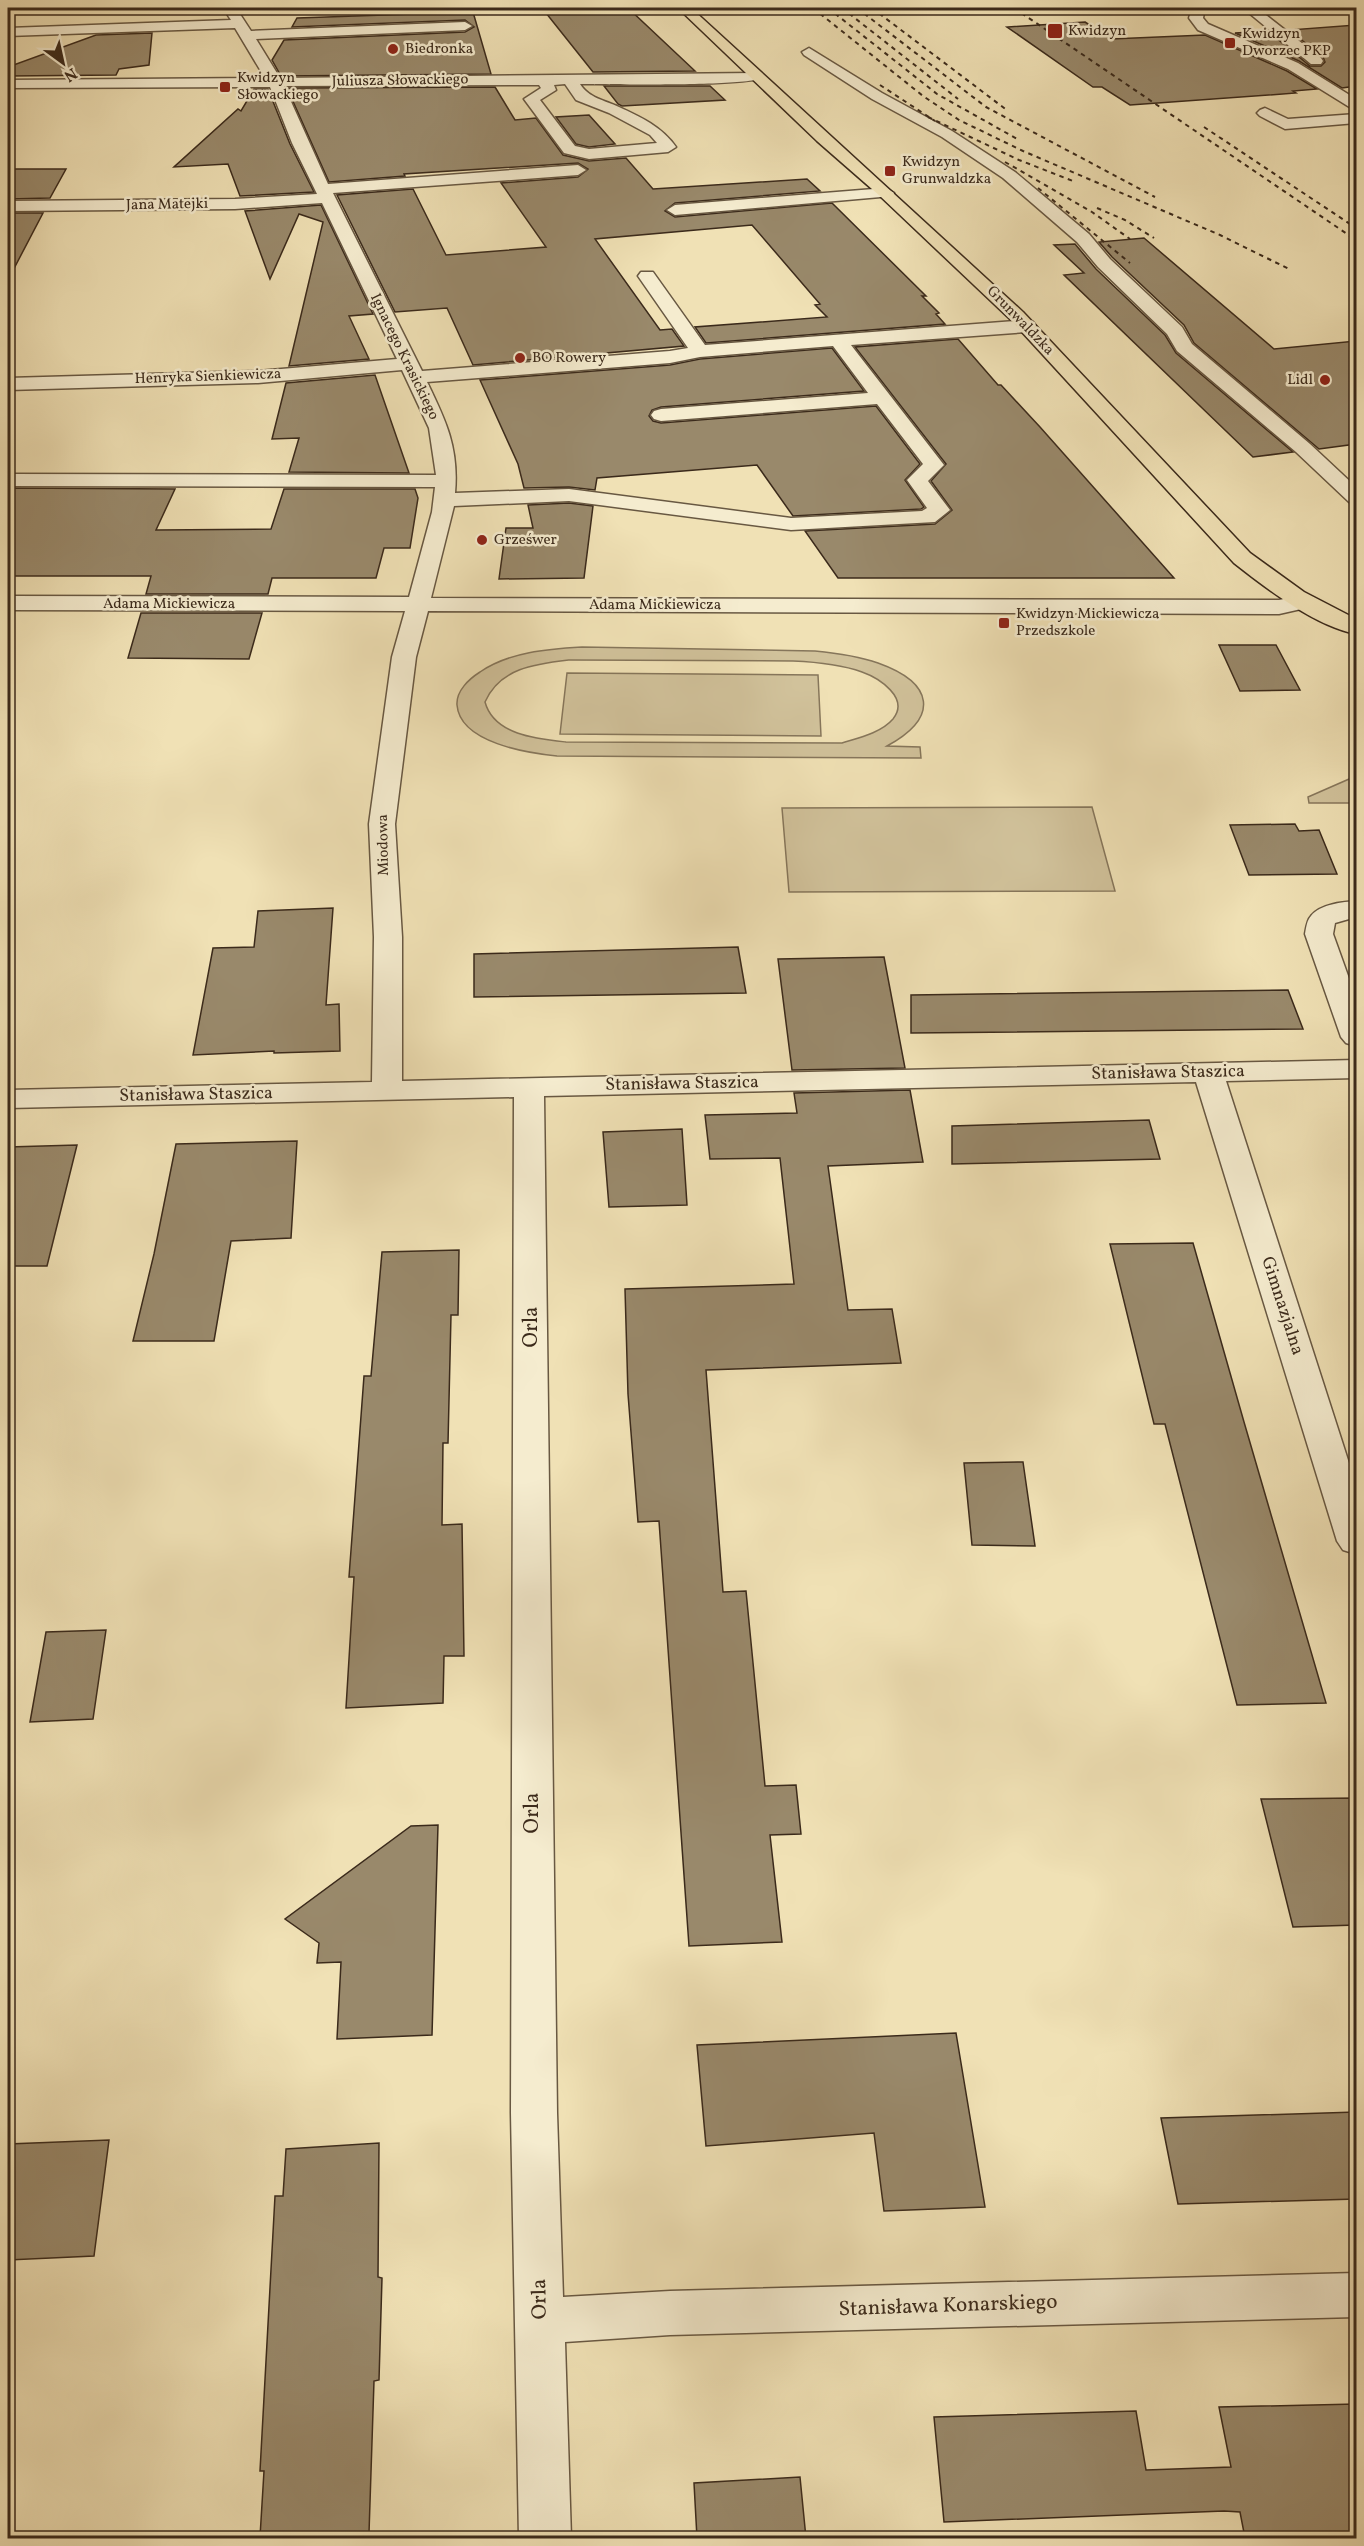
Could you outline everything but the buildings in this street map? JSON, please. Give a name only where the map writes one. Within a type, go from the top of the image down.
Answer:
[{"type":"main road","name":"Grunwaldzka","points":[[684,8],[822,138],[886,192],[1027,326],[1242,558],[1265,578],[1302,602],[1356,627]]},
{"type":"street","name":"Ignacego Krasickiego","points":[[230,8],[274,82],[324,193],[412,370],[438,428],[447,471],[443,512],[418,604]]},
{"type":"street","points":[[1199,8],[1196,16],[1197,22],[1203,27],[1293,66],[1356,105]]},
{"type":"street","points":[[1249,8],[1297,48],[1325,66],[1293,66]]},
{"type":"street","points":[[8,32],[465,26]]},
{"type":"street","points":[[809,52],[877,96],[947,134],[1009,175],[1083,238],[1104,263],[1174,331],[1184,347],[1303,448],[1356,498]]},
{"type":"street","name":"Juliusza Słowackiego","points":[[10,81],[274,82],[715,79],[756,76]]},
{"type":"street","points":[[543,80],[549,90],[531,99],[570,150],[589,154],[668,147],[655,132],[614,110],[581,97],[569,79]]},
{"type":"street","points":[[1265,113],[1285,124],[1356,119]]},
{"type":"street","points":[[324,193],[578,170]]},
{"type":"street","points":[[675,210],[886,192]]},
{"type":"street","name":"Jana Matejki","points":[[8,207],[235,204],[324,193]]},
{"type":"street","points":[[647,276],[700,351]]},
{"type":"street","name":"Henryka Sienkiewicza","points":[[8,384],[258,377],[670,357],[700,351],[1027,326]]},
{"type":"street","points":[[8,480],[569,495],[791,524],[927,517],[939,510],[917,480],[934,465],[838,341]]},
{"type":"street","points":[[661,415],[882,398]]},
{"type":"street","name":"Adama Mickiewicza","points":[[8,603],[1279,608],[1302,602]]},
{"type":"street","name":"Miodowa","points":[[387,1090],[388,937],[382,824],[404,657],[418,604]]},
{"type":"street","points":[[1356,909],[1343,910],[1322,919],[1319,934],[1356,1037]]},
{"type":"street","name":"Stanisława Staszica","points":[[8,1099],[1356,1069]]},
{"type":"street","name":"Gimnazjalna","points":[[1208,1071],[1356,1541]]},
{"type":"street","name":"Orla","points":[[529,1087],[534,2080],[545,2538]]},
{"type":"street","name":"Stanisława Konarskiego","points":[[540,2321],[670,2313],[1356,2295]]},
{"type":"shaded area","points":[[582,647],[815,651],[847,655],[878,663],[897,671],[919,690],[923,701],[922,712],[916,724],[887,746],[920,747],[921,758],[557,756],[497,744],[470,729],[461,718],[457,700],[461,690],[491,665],[516,656]],"holes":[[[569,660],[793,661],[837,665],[854,669],[876,679],[895,696],[898,704],[893,719],[882,728],[842,743],[566,742],[530,737],[507,728],[497,722],[485,702],[492,691],[509,675],[531,666]]]},
{"type":"shaded area","points":[[567,673],[818,675],[821,736],[560,734]]},
{"type":"shaded area","points":[[1356,776],[1356,813],[1351,803],[1309,803],[1308,797]]},
{"type":"shaded area","points":[[1092,807],[1115,891],[789,892],[782,808]]},
{"type":"railway","points":[[813,8],[923,96],[959,120],[1023,151],[1220,235],[1291,270]]},
{"type":"railway","points":[[828,8],[937,94],[1019,140]]},
{"type":"railway","points":[[842,8],[958,99]]},
{"type":"railway","points":[[857,8],[986,107],[1155,197]]},
{"type":"railway","points":[[872,8],[1008,111]]},
{"type":"railway","points":[[1014,8],[1356,240]]},
{"type":"railway","points":[[880,85],[931,119]]},
{"type":"railway","points":[[931,119],[1019,160],[1073,181]]},
{"type":"railway","points":[[931,119],[935,121]]},
{"type":"railway","points":[[1204,127],[1356,228]]},
{"type":"railway","points":[[1005,162],[1092,212],[1130,239]]},
{"type":"railway","points":[[1038,188],[1130,263]]},
{"type":"railway","points":[[1097,208],[1125,220],[1154,238]]},
{"type":"place","name":"Kwidzyn","points":[[1055,31]]},
{"type":"place","name":"Kwidzyn Dworzec PKP","points":[[1230,43]]},
{"type":"place","name":"Biedronka","points":[[393,49]]},
{"type":"place","name":"Kwidzyn Słowackiego","points":[[225,87]]},
{"type":"place","name":"Kwidzyn Grunwaldzka","points":[[890,171]]},
{"type":"place","name":"BO Rowery","points":[[520,358]]},
{"type":"place","name":"Lidl","points":[[1325,380]]},
{"type":"place","name":"Grześwer","points":[[482,540]]},
{"type":"place","name":"Kwidzyn Mickiewicza Przedszkole","points":[[1004,623]]}]
